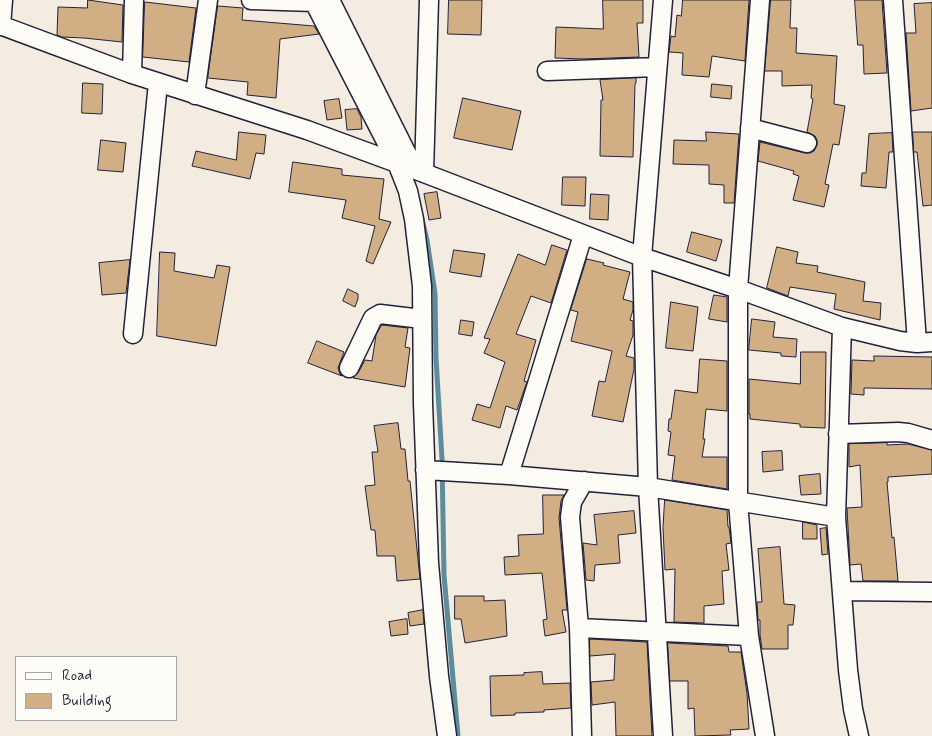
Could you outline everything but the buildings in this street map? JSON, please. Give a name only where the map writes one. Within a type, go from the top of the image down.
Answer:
[{"type":"street","points":[[3,0],[0,26],[158,83],[307,130],[642,257],[738,289],[842,327],[888,338],[924,343],[893,0]]},
{"type":"street","points":[[132,74],[134,0]]},
{"type":"street","points":[[195,95],[208,0]]},
{"type":"street","points":[[251,0],[319,1],[409,168]]},
{"type":"street","points":[[429,0],[409,168],[408,191],[414,219],[422,286],[422,319],[436,471],[428,563],[447,736]]},
{"type":"street","points":[[663,0],[642,257],[648,487],[663,736]]},
{"type":"street","points":[[760,0],[738,289],[738,502],[749,636],[765,736]]},
{"type":"street","points":[[547,71],[657,67]]},
{"type":"street","points":[[133,334],[158,83]]},
{"type":"street","points":[[750,128],[807,143]]},
{"type":"street","points":[[509,475],[583,235]]},
{"type":"street","points":[[349,368],[373,318],[380,314],[422,319]]},
{"type":"street","points":[[842,327],[836,517],[848,670],[859,736]]},
{"type":"street","points":[[838,434],[898,432],[932,440]]},
{"type":"street","points":[[436,471],[509,475],[648,487],[836,517]]},
{"type":"street","points":[[582,736],[579,628],[570,518],[572,502],[584,481]]},
{"type":"street","points":[[843,591],[932,592]]},
{"type":"street","points":[[579,628],[749,636]]},
{"type":"waterway","points":[[422,219],[435,293],[436,358],[442,459],[444,575],[458,736]]}]
